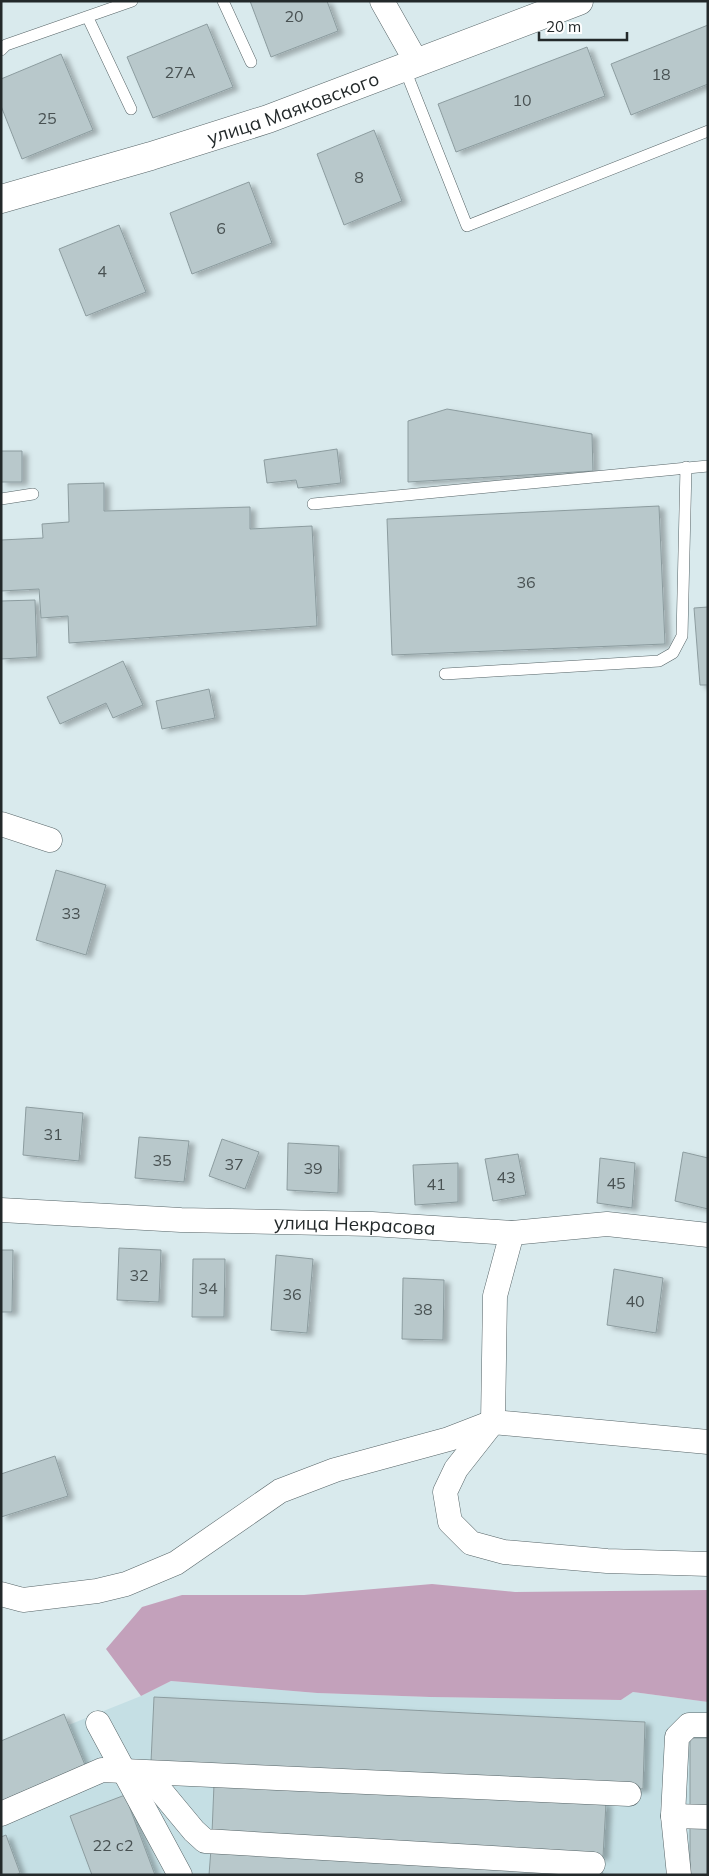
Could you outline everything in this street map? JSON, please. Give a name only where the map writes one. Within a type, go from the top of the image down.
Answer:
[{"type":"main road","name":"улица Маяковского","points":[[1,199],[151,156],[268,119],[579,1]]},
{"type":"street","points":[[382,1],[411,65]]},
{"type":"street","points":[[1,824],[50,840]]},
{"type":"street","name":"улица Некрасова","points":[[1,1210],[181,1220],[372,1224],[512,1233],[607,1224],[708,1235]]},
{"type":"street","points":[[512,1233],[495,1296],[494,1422],[456,1469],[445,1492],[450,1522],[471,1543],[504,1552],[607,1560],[708,1564]]},
{"type":"street","points":[[1,1594],[23,1600],[97,1591],[126,1584],[176,1563],[280,1491],[335,1470],[449,1439],[494,1422],[708,1442]]},
{"type":"street","points":[[98,1722],[122,1770],[180,1875]]},
{"type":"street","points":[[679,1875],[673,1816],[677,1737],[689,1725],[708,1726]]},
{"type":"street","points":[[1,1814],[102,1770],[630,1794]]},
{"type":"street","points":[[122,1770],[160,1790],[194,1831],[205,1841],[594,1864]]},
{"type":"street","points":[[673,1816],[708,1817]]},
{"type":"lane","points":[[1,50],[6,45],[88,18],[118,4],[132,1]]},
{"type":"lane","points":[[223,1],[251,62]]},
{"type":"lane","points":[[88,18],[131,109]]},
{"type":"lane","points":[[411,65],[467,226],[708,131]]},
{"type":"lane","points":[[313,504],[708,466]]},
{"type":"lane","points":[[445,674],[659,661],[673,653],[682,636],[686,467]]},
{"type":"lane","points":[[1,499],[33,494]]},
{"type":"shaded area","points":[[432,1584],[515,1592],[708,1590],[708,1702],[633,1692],[621,1700],[430,1697],[317,1693],[171,1681],[141,1696],[106,1649],[142,1607],[182,1595],[304,1595]]},
{"type":"shaded area","points":[[171,1681],[317,1693],[430,1697],[621,1700],[633,1692],[708,1702],[708,1875],[1,1875],[1,1752],[141,1696]]},
{"type":"building","points":[[250,1],[327,1],[338,31],[271,57]]},
{"type":"building","points":[[207,24],[233,87],[153,118],[127,57]]},
{"type":"building","points":[[708,25],[708,84],[631,115],[611,64]]},
{"type":"building","points":[[587,47],[605,96],[456,152],[438,104]]},
{"type":"building","points":[[61,54],[93,130],[22,159],[1,106],[1,79]]},
{"type":"building","points":[[374,130],[402,201],[344,225],[317,154]]},
{"type":"building","points":[[249,182],[272,243],[192,274],[170,213]]},
{"type":"building","points":[[119,225],[146,292],[86,316],[59,249]]},
{"type":"building","points":[[447,409],[592,434],[593,471],[408,482],[408,421]]},
{"type":"building","points":[[337,449],[341,483],[298,488],[296,480],[267,483],[264,460]]},
{"type":"building","points":[[1,451],[22,451],[22,482],[1,482]]},
{"type":"building","points":[[104,483],[104,511],[250,507],[250,529],[312,526],[317,626],[69,643],[68,616],[41,618],[39,589],[1,591],[1,540],[43,538],[42,524],[69,522],[68,484]]},
{"type":"building","points":[[659,506],[665,644],[392,655],[387,519]]},
{"type":"building","points":[[35,600],[37,657],[1,659],[1,601]]},
{"type":"building","points":[[708,607],[708,685],[700,685],[694,608]]},
{"type":"building","points":[[123,661],[143,705],[113,718],[106,703],[60,724],[47,697]]},
{"type":"building","points":[[209,689],[215,718],[162,729],[156,701]]},
{"type":"building","points":[[56,870],[106,885],[86,955],[36,940]]},
{"type":"building","points":[[26,1107],[83,1113],[79,1161],[23,1155]]},
{"type":"building","points":[[139,1137],[189,1141],[184,1182],[135,1178]]},
{"type":"building","points":[[222,1139],[259,1152],[245,1189],[209,1176]]},
{"type":"building","points":[[288,1143],[339,1146],[338,1193],[287,1190]]},
{"type":"building","points":[[683,1152],[708,1158],[708,1209],[675,1201]]},
{"type":"building","points":[[518,1154],[526,1195],[493,1201],[485,1159]]},
{"type":"building","points":[[600,1158],[635,1163],[632,1208],[597,1203]]},
{"type":"building","points":[[458,1163],[458,1202],[415,1205],[413,1165]]},
{"type":"building","points":[[119,1248],[161,1250],[159,1302],[117,1300]]},
{"type":"building","points":[[1,1250],[13,1250],[12,1312],[1,1312]]},
{"type":"building","points":[[276,1255],[313,1259],[307,1333],[271,1330]]},
{"type":"building","points":[[193,1259],[225,1259],[224,1317],[192,1317]]},
{"type":"building","points":[[614,1269],[663,1278],[656,1333],[607,1325]]},
{"type":"building","points":[[403,1278],[444,1280],[443,1340],[402,1339]]},
{"type":"building","points":[[55,1456],[68,1496],[1,1517],[1,1474]]},
{"type":"building","points":[[154,1697],[645,1722],[643,1789],[151,1762]]},
{"type":"building","points":[[64,1714],[85,1765],[1,1801],[1,1741]]},
{"type":"building","points":[[690,1738],[708,1738],[708,1806],[690,1806]]},
{"type":"building","points":[[214,1784],[606,1803],[603,1857],[212,1833]]},
{"type":"building","points":[[125,1795],[155,1875],[92,1875],[70,1816]]},
{"type":"building","points":[[690,1825],[708,1825],[708,1875],[690,1875]]},
{"type":"building","points":[[6,1835],[20,1873],[16,1875],[1,1875],[1,1837]]},
{"type":"building","points":[[211,1849],[603,1873],[603,1875],[209,1875]]}]
